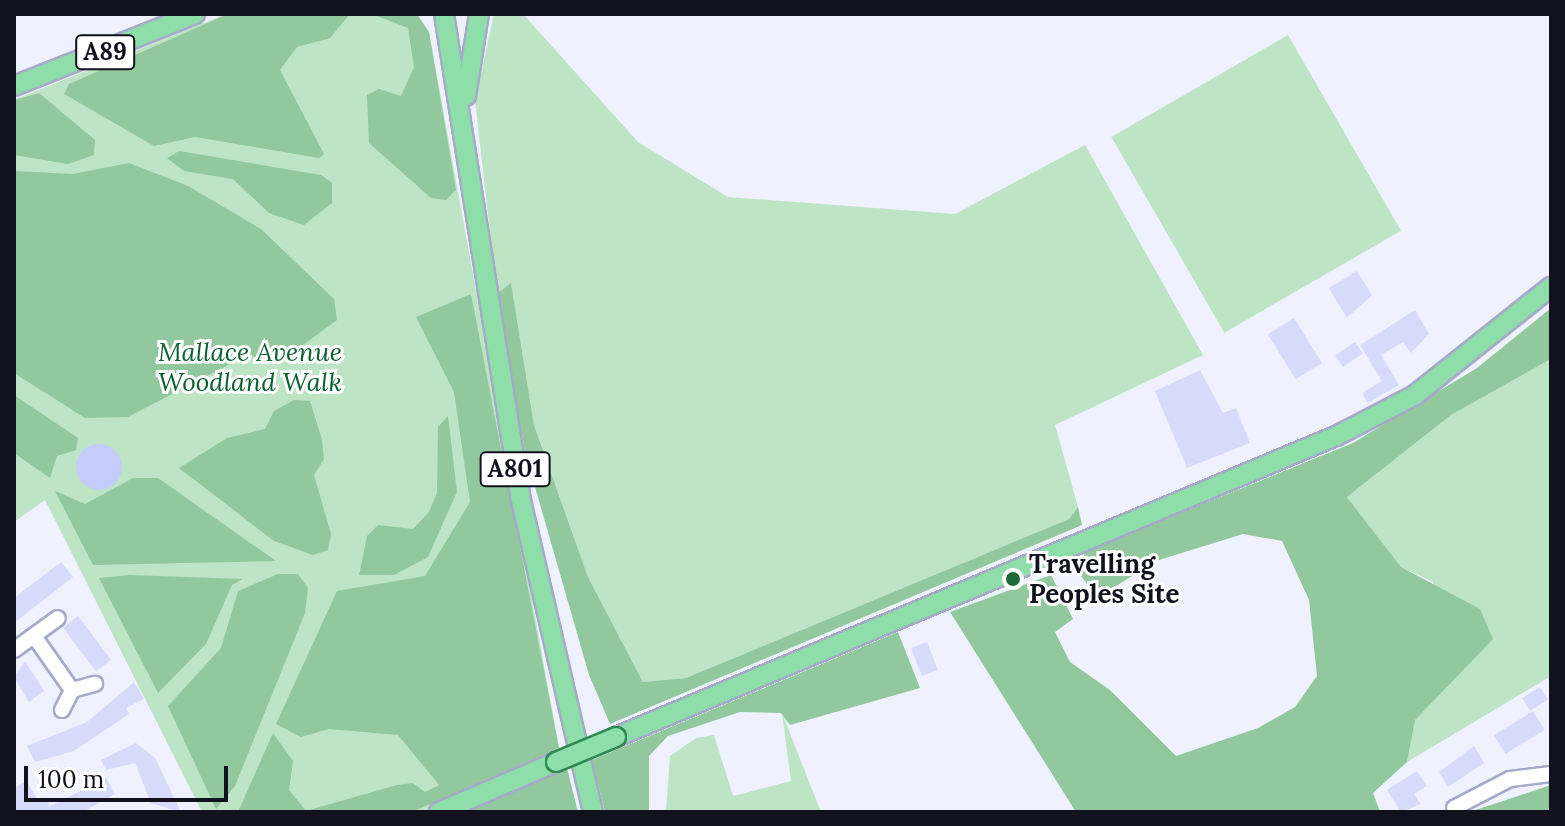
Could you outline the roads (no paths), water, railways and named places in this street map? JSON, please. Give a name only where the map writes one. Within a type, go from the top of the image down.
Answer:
[{"type":"main road","name":"A89","points":[[14,86],[195,14]]},
{"type":"main road","name":"A801","points":[[444,14],[517,481],[593,812]]},
{"type":"main road","name":"A801","points":[[462,122],[479,14]]},
{"type":"main road","points":[[439,812],[1336,436],[1415,395],[1551,287]]},
{"type":"street","points":[[14,650],[58,618]]},
{"type":"street","points":[[34,636],[72,690]]},
{"type":"street","points":[[62,710],[72,690],[95,684]]},
{"type":"street","points":[[1454,808],[1510,779],[1551,774]]},
{"type":"water","points":[[99,444],[116,450],[122,467],[116,484],[99,490],[82,484],[76,467],[82,450]]},
{"type":"place","name":"Travelling Peoples Site","points":[[1013,579]]},
{"type":"park label","name":"Mallace Avenue Woodland Walk","points":[[250,367]]}]
